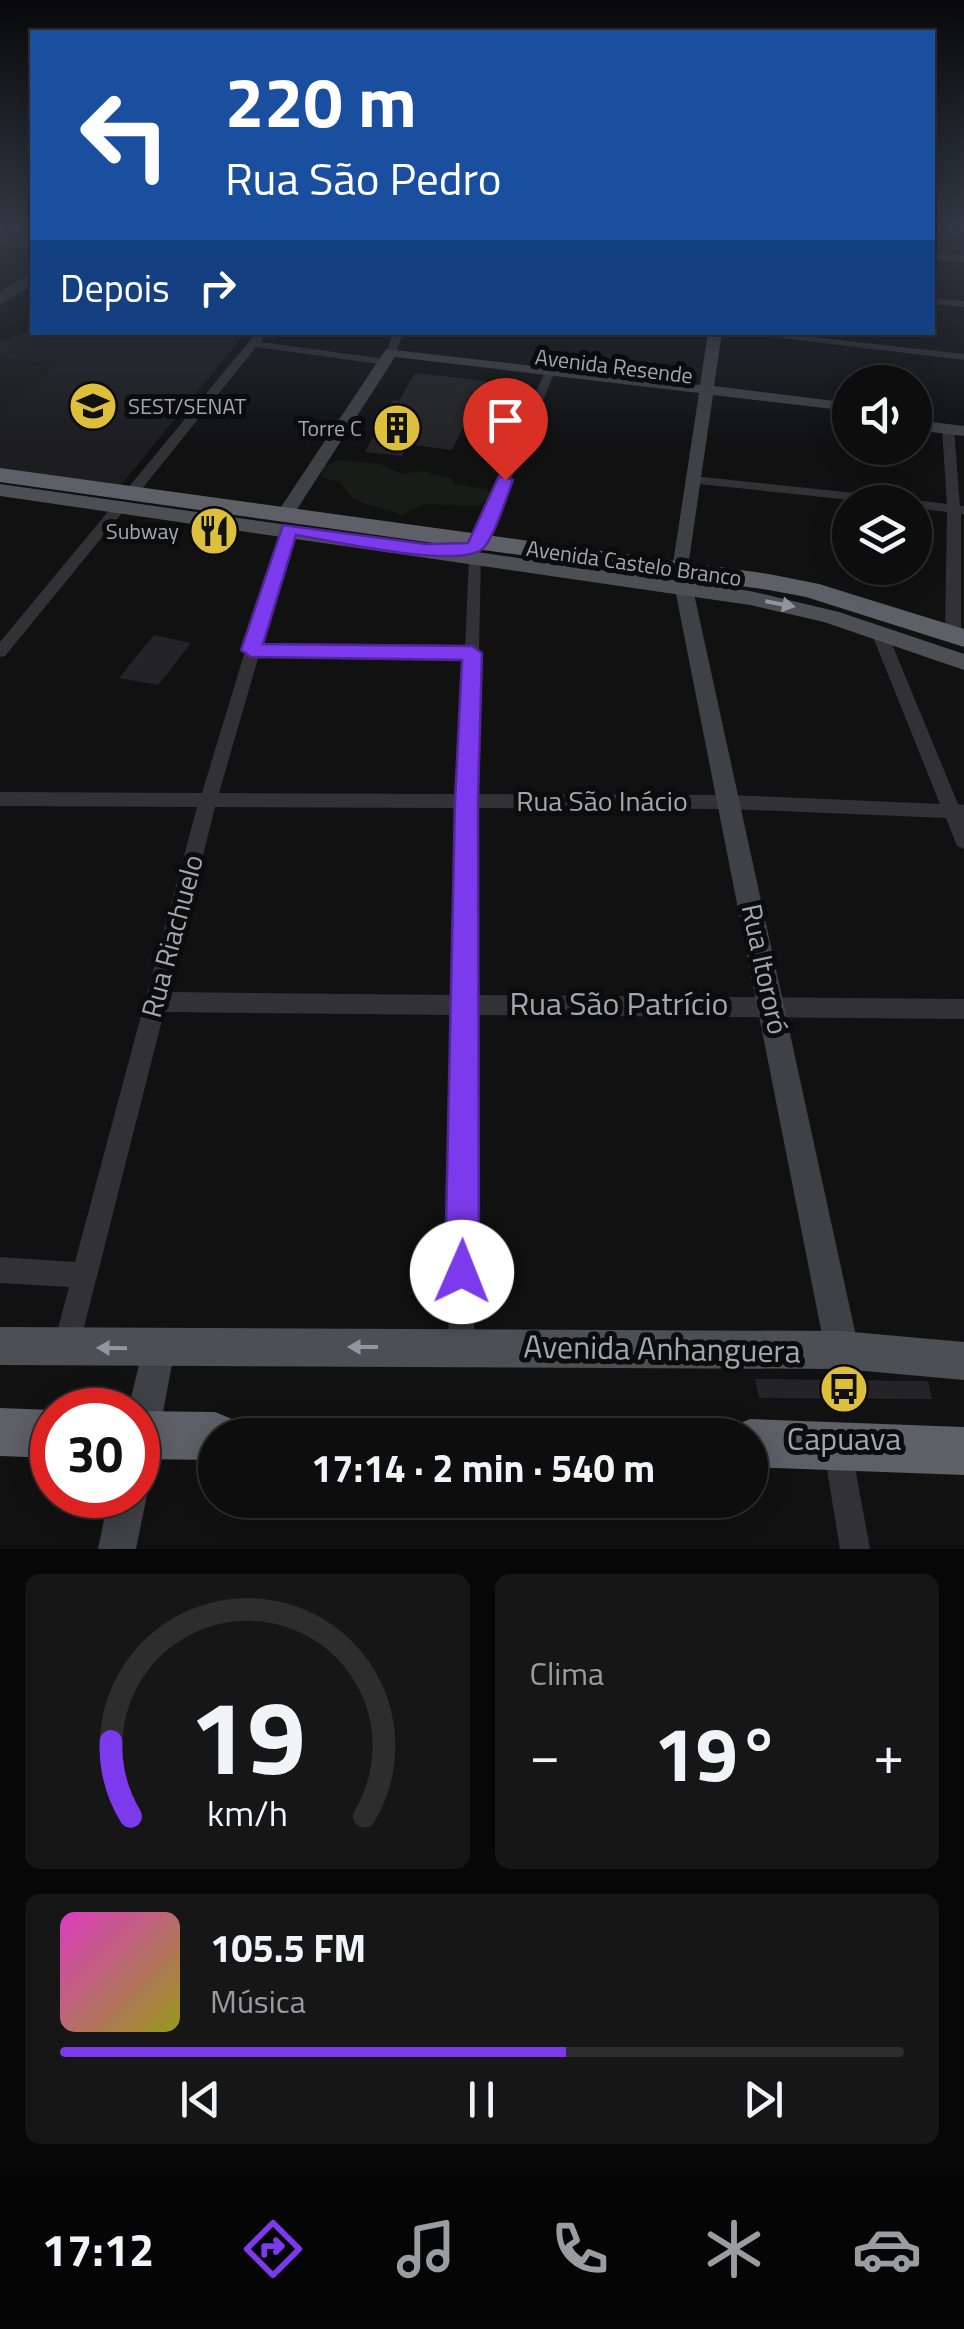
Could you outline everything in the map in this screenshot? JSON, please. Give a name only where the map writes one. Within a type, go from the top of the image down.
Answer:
[{"type":"highway","name":"Avenida Castelo Branco","points":[[0,475],[127,498],[682,579],[810,590],[959,636]]},
{"type":"highway","points":[[0,1432],[30,1433]]},
{"type":"highway","points":[[160,1439],[198,1437]]},
{"type":"highway","points":[[768,1442],[964,1451]]},
{"type":"main road","name":"Avenida Castelo Branco","points":[[0,490],[127,498]]},
{"type":"main road","name":"Avenida Castelo Branco","points":[[288,521],[426,550],[478,550]]},
{"type":"main road","name":"Avenida Castelo Branco","points":[[682,579],[792,606],[964,662]]},
{"type":"main road","name":"Avenida Anhanguera","points":[[0,1346],[842,1350],[964,1361]]},
{"type":"street","points":[[0,652],[261,335]]},
{"type":"street","name":"Rua Riachuelo","points":[[66,1347],[208,801],[288,521],[398,335]]},
{"type":"street","name":"Rua Itororó","points":[[716,335],[682,579],[842,1350]]},
{"type":"street","points":[[763,335],[964,357]]},
{"type":"street","name":"Avenida Resende","points":[[254,344],[707,395],[832,414]]},
{"type":"street","points":[[461,1346],[466,800],[478,550],[548,376]]},
{"type":"street","name":"Avenida Resende","points":[[707,395],[832,405]]},
{"type":"street","points":[[932,416],[964,420]]},
{"type":"street","points":[[956,430],[959,636]]},
{"type":"street","points":[[694,480],[832,495]]},
{"type":"street","points":[[932,506],[959,509]]},
{"type":"street","points":[[880,632],[958,812],[964,840]]},
{"type":"street","points":[[251,650],[472,653]]},
{"type":"street","name":"Rua São Inácio","points":[[0,799],[730,802],[958,812]]},
{"type":"street","name":"Rua São Patrício","points":[[154,1002],[964,1008]]},
{"type":"street","points":[[0,1270],[82,1275]]},
{"type":"street","points":[[149,1388],[158,1348]]},
{"type":"street","points":[[836,1444],[855,1549]]},
{"type":"street","points":[[117,1549],[123,1518]]},
{"type":"shaded area","name":"SEST/SENAT","points":[[30,330],[30,335],[243,335],[121,485],[0,469],[0,343]]},
{"type":"shaded area","points":[[0,357],[57,364],[0,415]]},
{"type":"shaded area","points":[[339,460],[380,464],[401,474],[422,471],[453,479],[453,484],[487,489],[492,496],[477,506],[424,504],[401,515],[359,501],[341,482],[321,477],[324,466]]},
{"type":"building","points":[[415,373],[486,381],[452,450],[407,444],[402,456],[365,452],[393,400],[399,401]]},
{"type":"building","points":[[154,635],[191,643],[158,685],[119,678]]},
{"type":"building","name":"Capuava","points":[[755,1379],[928,1381],[932,1399],[759,1398]]},
{"type":"place","name":"SEST/SENAT","points":[[93,406]]},
{"type":"place","name":"Torre C","points":[[397,428]]},
{"type":"place","name":"Subway","points":[[214,531]]},
{"type":"place","name":"Capuava","points":[[844,1389]]},
{"type":"route","points":[[462,1272],[466,800],[472,653],[251,650],[289,529],[426,550],[472,548],[478,544],[505,480]]}]
